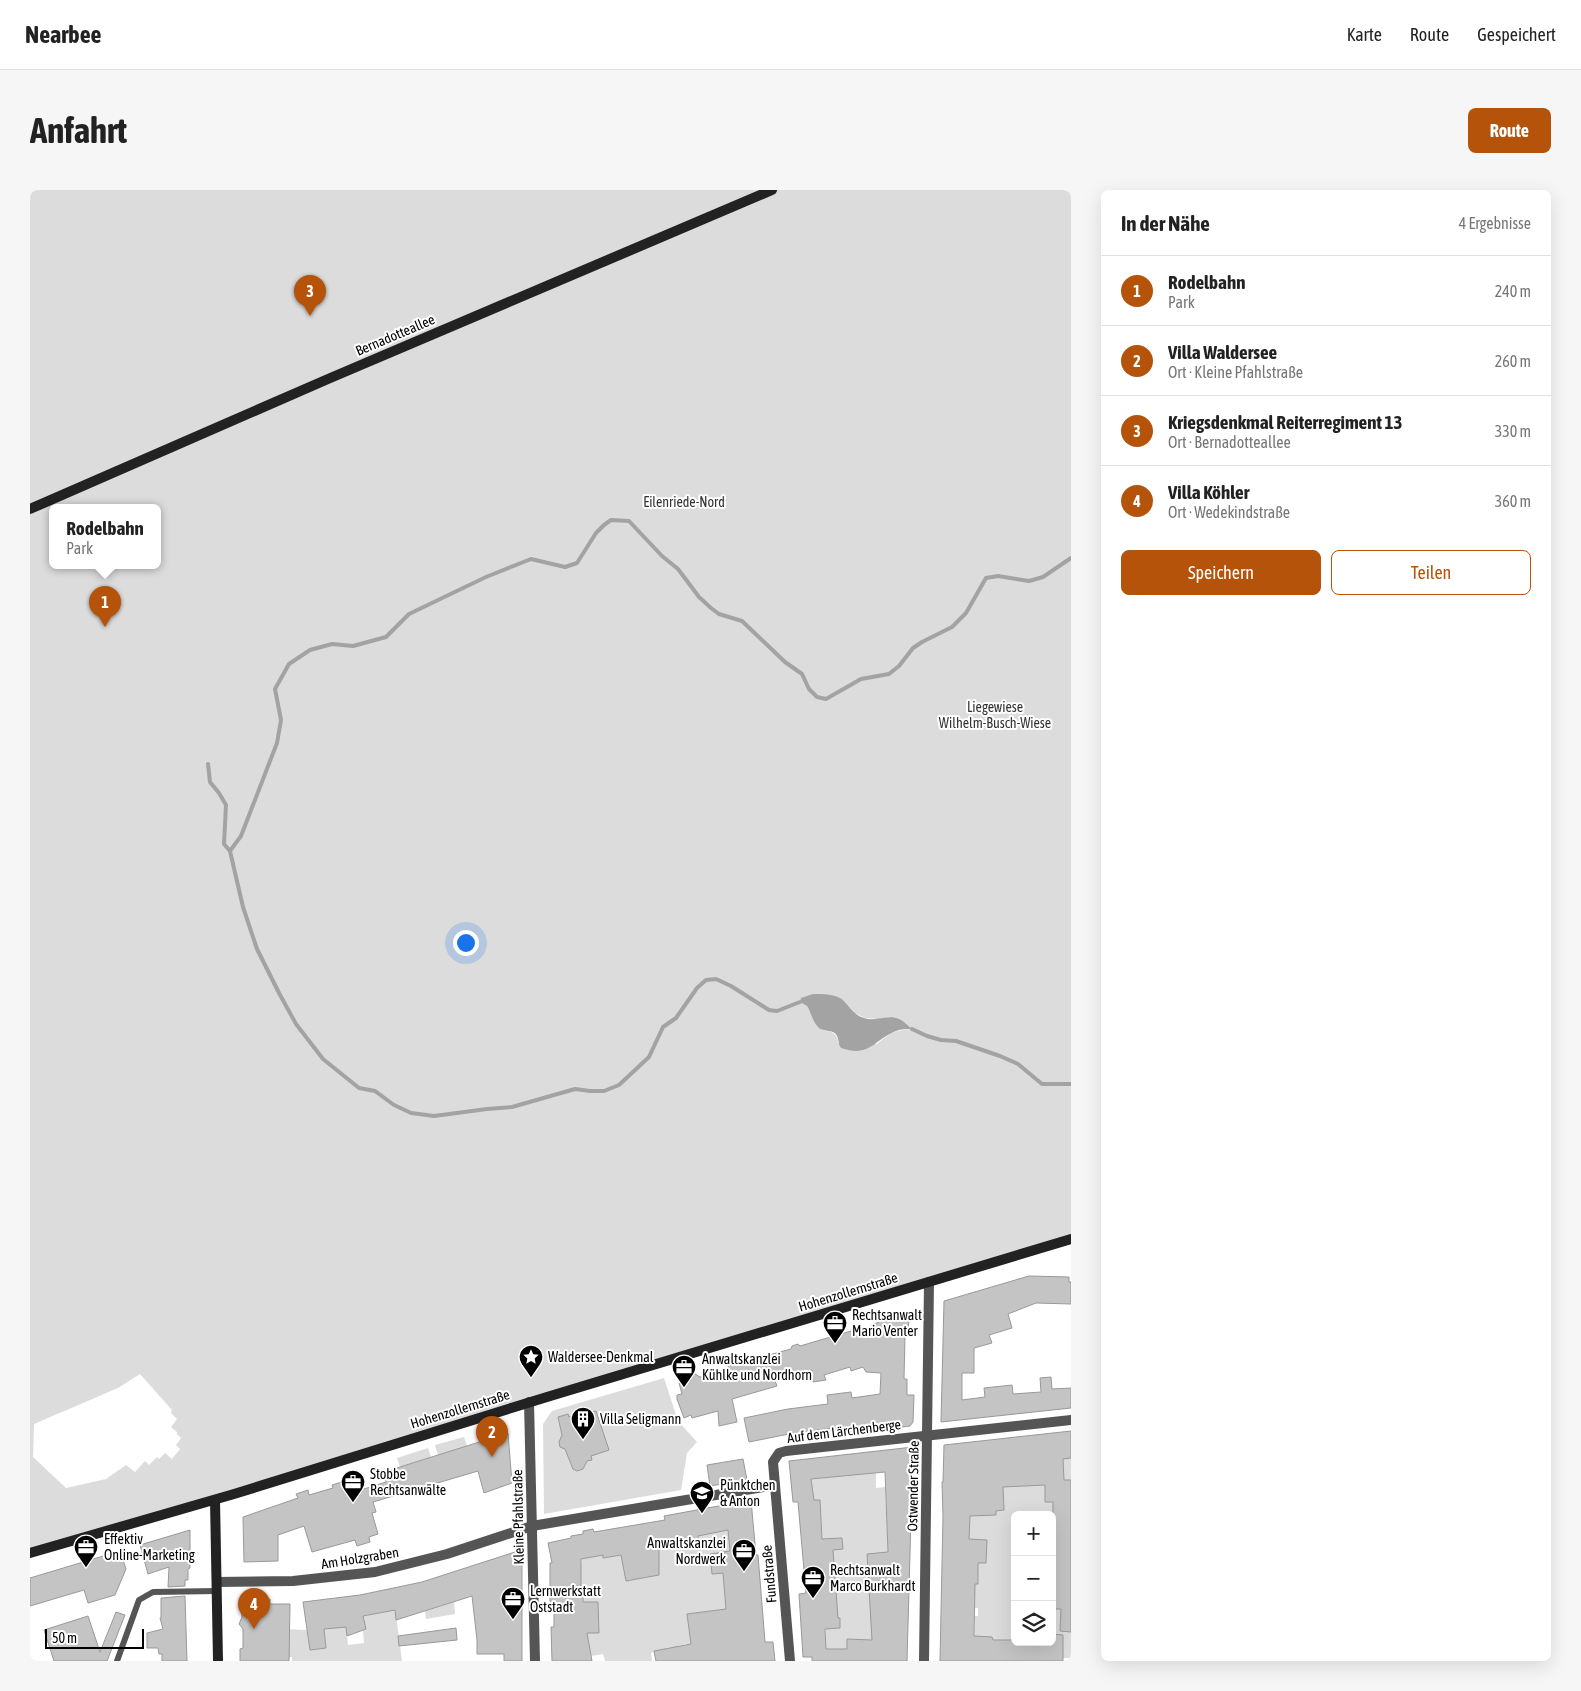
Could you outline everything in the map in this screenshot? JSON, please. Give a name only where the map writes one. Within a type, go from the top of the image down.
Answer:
[{"type":"street","name":"Bernadotteallee","points":[[30,509],[319,382],[772,190]]},
{"type":"street","name":"Hohenzollernstraße","points":[[30,1553],[215,1500],[529,1402],[1071,1239]]},
{"type":"street","name":"Ostwender Straße","points":[[924,1661],[929,1282]]},
{"type":"street","name":"Kleine Pfahlstraße","points":[[529,1402],[534,1661]]},
{"type":"street","name":"Auf dem Lärchenberge","points":[[775,1485],[773,1462],[779,1453],[786,1451],[1071,1420]]},
{"type":"street","points":[[532,1526],[775,1485]]},
{"type":"street","name":"Fundstraße","points":[[775,1485],[790,1661]]},
{"type":"street","points":[[215,1500],[218,1661]]},
{"type":"street","name":"Am Holzgraben","points":[[217,1587],[375,1572],[447,1554],[532,1526]]},
{"type":"lane","points":[[117,1661],[139,1600],[153,1592],[217,1587]]},
{"type":"green space","name":"Eilenriede-Nord","points":[[30,190],[1071,190],[1071,1239],[30,1553]],"holes":[[[843,1000],[855,1013],[865,1018],[879,1019],[890,1017],[911,1029],[893,1033],[877,1044],[838,1043],[837,1037],[833,1033],[822,1030],[807,1006]],[[140,1374],[172,1410],[171,1413],[177,1419],[171,1427],[181,1438],[176,1445],[180,1449],[172,1459],[165,1453],[159,1459],[157,1457],[149,1465],[145,1461],[135,1472],[126,1465],[106,1479],[66,1488],[33,1457],[34,1424],[118,1388]]]},
{"type":"green space","points":[[664,1378],[678,1421],[697,1442],[687,1453],[681,1490],[544,1514],[543,1424],[552,1411]]},
{"type":"green space","points":[[464,1437],[467,1446],[438,1455],[435,1445]]},
{"type":"green space","points":[[428,1448],[431,1457],[400,1467],[397,1458]]},
{"type":"green space","points":[[1071,1454],[1071,1480],[1045,1484],[1045,1502],[1058,1502],[1069,1539],[1056,1539],[1056,1511],[1011,1511],[1011,1644],[1008,1640],[993,1640],[992,1637],[974,1640],[975,1622],[962,1621],[969,1616],[978,1616],[978,1608],[975,1608],[975,1598],[971,1597],[974,1584],[978,1583],[978,1566],[973,1563],[986,1563],[987,1540],[958,1539],[959,1534],[969,1534],[970,1516],[1004,1510],[1003,1495],[1000,1488],[1062,1455]]},
{"type":"green space","points":[[876,1472],[876,1488],[885,1487],[888,1552],[867,1554],[868,1579],[891,1579],[873,1640],[848,1639],[847,1649],[826,1649],[826,1629],[840,1628],[840,1618],[837,1618],[824,1551],[843,1549],[842,1538],[822,1539],[820,1500],[814,1500],[811,1479]]},
{"type":"green space","points":[[734,1525],[730,1551],[711,1556],[712,1574],[732,1569],[724,1589],[726,1609],[687,1614],[692,1647],[687,1648],[686,1644],[666,1648],[666,1650],[654,1651],[651,1653],[652,1661],[605,1661],[603,1654],[591,1656],[585,1633],[599,1633],[598,1602],[584,1602],[579,1586],[581,1569],[576,1563],[582,1562],[581,1559],[603,1555],[604,1558],[622,1555],[625,1564],[623,1567],[626,1581],[659,1575],[659,1544],[690,1538],[690,1547],[700,1547],[697,1538],[699,1536]]},
{"type":"green space","points":[[454,1602],[455,1614],[426,1619],[425,1611]]},
{"type":"green space","points":[[1056,1609],[1066,1609],[1062,1622],[1060,1622],[1060,1630],[1071,1632],[1071,1658],[1063,1658],[1056,1643]]},
{"type":"green space","points":[[394,1610],[402,1661],[292,1661],[292,1657],[289,1657],[289,1648],[284,1629],[307,1630],[310,1650],[326,1647],[324,1629],[346,1626],[348,1645],[364,1643],[363,1630],[366,1629],[363,1616]]},
{"type":"shaded area","points":[[813,994],[840,998],[861,1017],[868,1019],[895,1018],[903,1021],[912,1029],[896,1031],[871,1047],[859,1051],[841,1048],[836,1034],[819,1028],[807,1006],[800,1002],[801,998]]},
{"type":"building","points":[[1029,1276],[1069,1277],[1069,1282],[1071,1282],[1071,1304],[1036,1303],[1008,1314],[1012,1328],[989,1335],[992,1343],[974,1348],[974,1373],[962,1373],[962,1400],[985,1397],[984,1388],[1012,1385],[1013,1394],[1041,1392],[1040,1378],[1051,1377],[1052,1389],[1071,1388],[1071,1408],[941,1422],[944,1301]]},
{"type":"building","points":[[902,1311],[909,1317],[908,1336],[905,1336],[904,1379],[907,1379],[907,1395],[914,1395],[913,1422],[910,1426],[856,1433],[856,1431],[852,1432],[851,1428],[834,1430],[834,1428],[794,1433],[749,1442],[744,1418],[788,1409],[828,1404],[827,1395],[851,1392],[852,1398],[880,1394],[881,1373],[866,1372],[863,1367],[851,1371],[850,1367],[824,1375],[826,1380],[813,1382],[812,1370],[799,1373],[775,1381],[777,1386],[732,1399],[737,1422],[719,1426],[718,1411],[692,1418],[691,1415],[684,1418],[677,1399],[677,1395],[682,1394],[679,1383],[687,1381],[692,1372],[700,1377],[729,1368],[728,1366],[791,1349],[792,1346],[798,1344],[800,1346],[851,1331],[853,1337],[872,1330],[871,1325],[882,1321],[881,1317]]},
{"type":"building","name":"Villa Seligmann","points":[[590,1410],[590,1412],[596,1411],[609,1450],[591,1456],[592,1460],[587,1461],[583,1469],[577,1471],[573,1469],[565,1449],[560,1447],[559,1442],[562,1435],[558,1417],[568,1414],[569,1417]]},
{"type":"building","points":[[1071,1431],[1071,1458],[1063,1459],[1064,1480],[1071,1480],[1071,1632],[1060,1631],[1061,1609],[1056,1609],[1056,1511],[1053,1511],[1053,1502],[1045,1502],[1045,1485],[1003,1487],[1004,1510],[996,1511],[996,1515],[970,1516],[969,1539],[987,1540],[986,1563],[978,1563],[978,1584],[975,1584],[974,1636],[992,1637],[993,1640],[1011,1640],[1011,1646],[1056,1646],[1056,1634],[1063,1635],[1063,1661],[940,1661],[944,1445]]},
{"type":"building","points":[[508,1433],[512,1483],[484,1493],[478,1471],[373,1502],[376,1512],[372,1513],[378,1534],[369,1537],[370,1542],[357,1546],[355,1540],[312,1552],[304,1526],[278,1535],[278,1561],[244,1562],[243,1517],[298,1498],[296,1494],[308,1490],[309,1495],[333,1488],[332,1485],[352,1479],[353,1484],[362,1481],[364,1489],[386,1482],[384,1472]]},
{"type":"building","points":[[913,1447],[907,1661],[812,1661],[812,1657],[803,1657],[799,1594],[806,1593],[798,1502],[793,1502],[789,1461]],"holes":[[[885,1472],[888,1552],[867,1554],[872,1640],[847,1639],[847,1649],[826,1649],[825,1629],[840,1628],[833,1550],[843,1549],[842,1538],[822,1539],[820,1500],[814,1500],[811,1479]]]},
{"type":"building","points":[[743,1459],[747,1480],[710,1486],[707,1465]]},
{"type":"building","points":[[751,1500],[756,1555],[758,1555],[765,1642],[773,1642],[775,1661],[656,1661],[654,1651],[691,1644],[687,1614],[726,1609],[723,1573],[712,1574],[710,1554],[730,1551],[728,1530],[698,1536],[699,1543],[659,1544],[659,1575],[626,1581],[621,1555],[603,1558],[603,1555],[581,1559],[583,1602],[598,1602],[599,1633],[587,1633],[592,1661],[552,1661],[551,1627],[554,1627],[554,1606],[550,1606],[550,1563],[552,1563],[548,1543],[583,1534],[583,1531],[593,1529],[594,1532],[665,1520],[664,1516]]},
{"type":"building","points":[[190,1530],[190,1568],[188,1569],[188,1580],[185,1580],[185,1586],[168,1587],[169,1567],[148,1574],[140,1545]]},
{"type":"building","points":[[120,1551],[126,1569],[115,1595],[88,1603],[84,1590],[30,1606],[30,1578]]},
{"type":"building","points":[[520,1552],[522,1556],[522,1661],[504,1661],[504,1654],[477,1654],[472,1596],[396,1620],[395,1610],[363,1616],[366,1629],[347,1636],[346,1627],[324,1629],[326,1648],[310,1650],[303,1602],[360,1595],[422,1582]]},
{"type":"building","points":[[185,1596],[187,1661],[162,1661],[162,1654],[159,1654],[158,1648],[147,1648],[147,1633],[163,1629],[160,1618],[161,1598]]},
{"type":"building","points":[[260,1598],[260,1600],[270,1599],[270,1604],[290,1604],[289,1661],[240,1661],[240,1649],[243,1648],[243,1629],[239,1624],[242,1617],[241,1606],[244,1599]]},
{"type":"building","points":[[116,1612],[125,1615],[107,1661],[54,1661],[44,1630],[88,1616],[100,1652]]},
{"type":"building","points":[[456,1628],[457,1640],[399,1646],[398,1636]]},
{"type":"waterway","points":[[800,1002],[777,1011],[769,1010],[731,986],[716,979],[706,980],[697,988],[676,1018],[663,1027],[649,1057],[619,1085],[604,1091],[575,1089],[512,1107],[434,1116],[411,1113],[394,1105],[375,1091],[359,1088],[323,1059],[296,1024],[279,993],[257,949],[243,907],[230,851],[241,836],[277,743],[281,720],[275,689],[289,664],[310,650],[332,644],[353,646],[386,637],[409,614],[486,577],[531,559],[565,567],[577,563],[596,533],[604,525],[611,520],[629,521],[662,556],[678,569],[699,597],[711,608],[719,614],[742,621],[785,662],[802,674],[809,689],[817,697],[826,699],[861,679],[889,674],[899,666],[913,648],[952,627],[966,613],[986,578],[998,576],[1029,581],[1043,577],[1071,558]]},
{"type":"waterway","points":[[208,764],[210,782],[226,805],[224,844],[230,851]]},
{"type":"waterway","points":[[912,1029],[927,1036],[941,1040],[956,1041],[1000,1056],[1018,1064],[1042,1084],[1071,1084]]},
{"type":"place","name":"Kriegsdenkmal Reiterregiment 13","points":[[310,316]]},
{"type":"place","name":"Rodelbahn","points":[[105,627]]},
{"type":"place","name":"Rechtsanwalt Mario Venter","points":[[835,1344]]},
{"type":"place","name":"Waldersee-Denkmal","points":[[531,1378]]},
{"type":"place","name":"Anwaltskanzlei Kühlke und Nordhorn","points":[[684,1388]]},
{"type":"place","name":"Villa Seligmann","points":[[583,1440]]},
{"type":"place","name":"Villa Waldersee","points":[[492,1457]]},
{"type":"place","name":"Stobbe Rechtsanwälte","points":[[353,1503]]},
{"type":"place","name":"Pünktchen & Anton","points":[[702,1514]]},
{"type":"place","name":"Effektiv Online-Marketing","points":[[86,1568]]},
{"type":"place","name":"Anwaltskanzlei Nordwerk","points":[[744,1572]]},
{"type":"place","name":"Rechtsanwalt Marco Burkhardt","points":[[813,1599]]},
{"type":"place","name":"Lernwerkstatt Oststadt","points":[[513,1620]]},
{"type":"place","name":"Villa Köhler","points":[[254,1629]]},
{"type":"park label","name":"Liegewiese Wilhelm-Busch-Wiese","points":[[995,716]]}]
